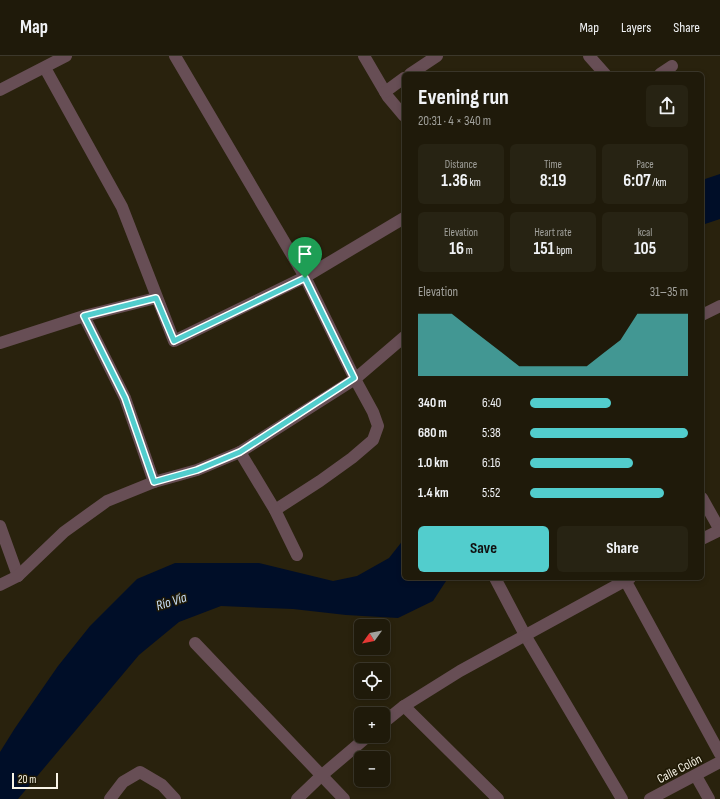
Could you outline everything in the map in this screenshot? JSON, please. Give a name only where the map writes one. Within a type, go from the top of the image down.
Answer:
[{"type":"street","points":[[0,90],[66,56]]},
{"type":"street","points":[[175,56],[305,278],[354,378],[373,412],[378,426],[373,440],[320,481],[275,510]]},
{"type":"street","points":[[364,56],[384,92],[402,114]]},
{"type":"street","points":[[413,72],[437,56]]},
{"type":"street","points":[[588,56],[603,72]]},
{"type":"street","points":[[663,72],[672,66]]},
{"type":"street","points":[[44,68],[122,207],[156,298],[174,341],[305,278],[402,219]]},
{"type":"street","points":[[384,92],[402,79]]},
{"type":"street","points":[[0,343],[84,316],[156,298]]},
{"type":"street","points":[[704,314],[720,306]]},
{"type":"street","points":[[84,316],[125,398],[154,482]]},
{"type":"street","points":[[0,585],[18,576],[64,532],[107,501],[154,482],[197,470],[240,452],[354,378],[402,340]]},
{"type":"street","points":[[240,452],[275,510],[297,555]]},
{"type":"street","points":[[704,502],[720,530],[704,538]]},
{"type":"street","points":[[0,526],[18,576]]},
{"type":"street","points":[[496,580],[525,635],[622,799]]},
{"type":"street","points":[[390,718],[404,706],[460,670],[625,580]]},
{"type":"street","points":[[628,580],[720,754]]},
{"type":"street","points":[[195,643],[344,799]]},
{"type":"street","points":[[404,706],[498,799]]},
{"type":"street","points":[[297,799],[360,743]]},
{"type":"street","name":"Calle Colón","points":[[650,799],[720,762]]},
{"type":"street","points":[[110,799],[123,782],[140,772],[162,785],[175,799]]},
{"type":"street","points":[[696,776],[709,799]]},
{"type":"water","points":[[720,174],[720,219],[704,224],[704,179]]},
{"type":"water","name":"Río Vía","points":[[402,542],[402,580],[447,580],[433,601],[398,618],[346,615],[293,609],[221,606],[179,622],[139,655],[18,799],[0,799],[0,752],[58,666],[90,626],[137,579],[175,563],[259,563],[333,581],[357,576],[389,558]]},
{"type":"route","points":[[305,278],[354,378],[240,452],[197,470],[154,482],[125,398],[84,316],[156,298],[174,341],[305,278]]}]
